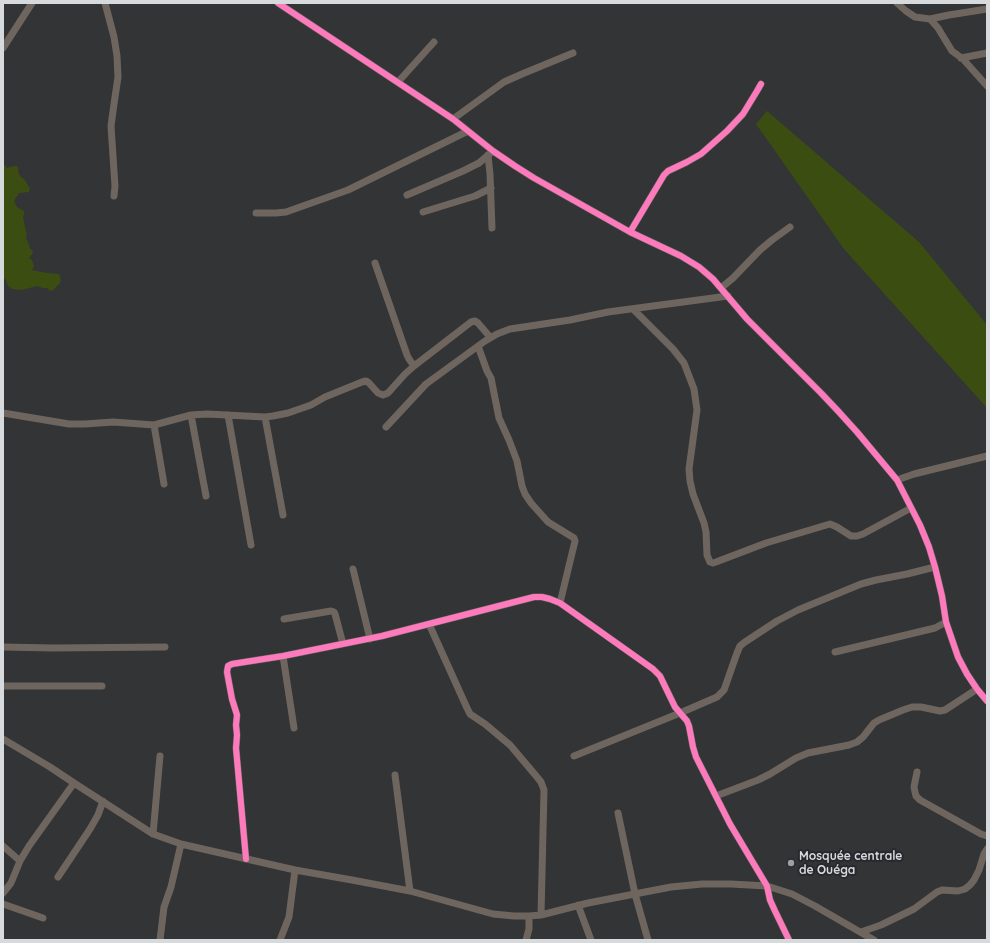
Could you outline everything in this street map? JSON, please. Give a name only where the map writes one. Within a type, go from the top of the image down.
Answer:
[{"type":"street","points":[[4,46],[32,3]]},
{"type":"street","points":[[104,3],[114,37],[117,56],[118,78],[111,126],[115,186],[114,196]]},
{"type":"street","points":[[278,3],[453,119],[491,153],[630,232],[682,256],[700,267],[722,288],[748,319],[838,411],[896,480],[929,547],[942,596],[946,622],[958,657],[967,674],[987,701]]},
{"type":"street","points":[[897,3],[915,17],[930,19],[987,9]]},
{"type":"street","points":[[930,19],[938,28],[952,51],[961,58],[987,86]]},
{"type":"street","points":[[398,82],[434,42]]},
{"type":"street","points":[[453,119],[504,82],[573,53]]},
{"type":"street","points":[[961,58],[987,53]]},
{"type":"street","points":[[630,232],[664,175],[668,171],[701,154],[727,131],[743,114],[761,84]]},
{"type":"street","points":[[256,213],[286,212],[348,190],[468,131]]},
{"type":"street","points":[[491,153],[492,228]]},
{"type":"street","points":[[407,195],[463,171],[478,163],[491,153]]},
{"type":"street","points":[[423,212],[475,196],[491,188]]},
{"type":"street","points":[[722,288],[772,240],[790,227]]},
{"type":"street","points":[[376,263],[407,355],[414,366]]},
{"type":"street","points":[[386,427],[426,384],[490,337],[510,329],[570,320],[608,312],[728,296]]},
{"type":"street","points":[[633,309],[673,349],[684,363],[694,389],[697,410],[690,481],[693,494],[704,523],[707,555],[710,562],[713,563],[766,543],[830,524],[851,536],[857,536],[911,508]]},
{"type":"street","points":[[3,413],[69,424],[130,422],[154,425],[206,414],[265,417],[288,413],[311,405],[325,397],[366,381],[378,394],[383,395],[388,393],[414,366],[472,322],[475,321],[478,323],[490,337]]},
{"type":"street","points":[[478,346],[491,378],[499,418],[517,461],[525,494],[548,522],[574,538],[575,541],[560,604]]},
{"type":"street","points":[[228,415],[251,544]]},
{"type":"street","points":[[191,416],[206,496]]},
{"type":"street","points":[[265,417],[283,515]]},
{"type":"street","points":[[154,425],[164,484]]},
{"type":"street","points":[[896,480],[914,474],[987,456]]},
{"type":"street","points":[[574,756],[680,714],[717,697],[724,690],[740,646],[777,621],[798,610],[861,584],[935,567]]},
{"type":"street","points":[[353,569],[370,639]]},
{"type":"street","points":[[246,859],[236,748],[237,715],[232,699],[227,672],[228,666],[232,664],[283,656],[370,639],[534,597],[542,597],[560,604],[653,669],[660,676],[675,707],[689,726],[694,752],[730,824],[767,886],[772,906],[789,940]]},
{"type":"street","points":[[284,619],[331,611],[334,612],[343,644]]},
{"type":"street","points":[[835,652],[935,628],[946,622]]},
{"type":"street","points":[[430,624],[470,714],[485,724],[510,745],[541,782],[544,790],[541,915]]},
{"type":"street","points":[[3,647],[165,647]]},
{"type":"street","points":[[283,656],[294,728]]},
{"type":"street","points":[[3,686],[102,686]]},
{"type":"street","points":[[716,796],[758,780],[796,758],[808,753],[857,742],[878,720],[912,707],[921,707],[940,711],[945,710],[977,689]]},
{"type":"street","points":[[3,739],[50,766],[153,834],[181,844],[295,870],[410,891],[493,914],[514,916],[541,915],[578,905],[671,887],[702,884],[767,886],[792,894],[874,940]]},
{"type":"street","points":[[153,834],[160,756]]},
{"type":"street","points":[[917,772],[914,787],[916,796],[920,800],[987,836]]},
{"type":"street","points":[[395,775],[410,891]]},
{"type":"street","points":[[3,893],[11,883],[20,861],[29,846],[74,783]]},
{"type":"street","points":[[58,877],[90,829],[98,815],[103,801]]},
{"type":"street","points":[[618,813],[634,894],[648,940]]},
{"type":"street","points":[[160,940],[164,907],[171,887],[181,844]]},
{"type":"street","points":[[3,846],[20,861]]},
{"type":"street","points":[[861,932],[914,909],[937,892],[942,890],[958,891],[965,889],[974,880],[987,849]]},
{"type":"street","points":[[280,940],[289,917],[295,870]]},
{"type":"street","points":[[3,904],[43,918]]},
{"type":"street","points":[[578,905],[591,940]]},
{"type":"street","points":[[526,940],[529,929],[529,916]]},
{"type":"green space","points":[[767,111],[919,242],[987,325],[987,408],[844,249],[756,124]]},
{"type":"green space","points":[[3,163],[7,168],[17,166],[20,176],[25,180],[30,188],[29,192],[19,193],[14,201],[17,207],[24,211],[23,218],[27,235],[26,239],[33,253],[29,258],[32,260],[34,266],[32,270],[59,274],[61,280],[60,283],[52,291],[47,288],[37,286],[22,290],[12,289],[8,286],[5,278],[3,281]]},
{"type":"cycle path","points":[[278,3],[453,119],[493,151],[515,166],[630,232],[681,256],[699,267],[713,279],[747,319],[838,411],[897,480],[920,525],[929,547],[942,596],[946,622],[958,657],[967,674],[987,701]]},
{"type":"cycle path","points":[[630,232],[664,175],[668,171],[701,154],[727,131],[743,114],[761,84]]},
{"type":"cycle path","points":[[246,859],[236,748],[237,715],[232,699],[227,672],[228,666],[382,636],[534,597],[542,597],[560,603],[653,669],[660,676],[675,707],[687,721],[696,757],[730,824],[767,886],[770,900],[789,940]]},
{"type":"place","name":"Mosquée centrale de Ouéga","points":[[791,863]]}]
